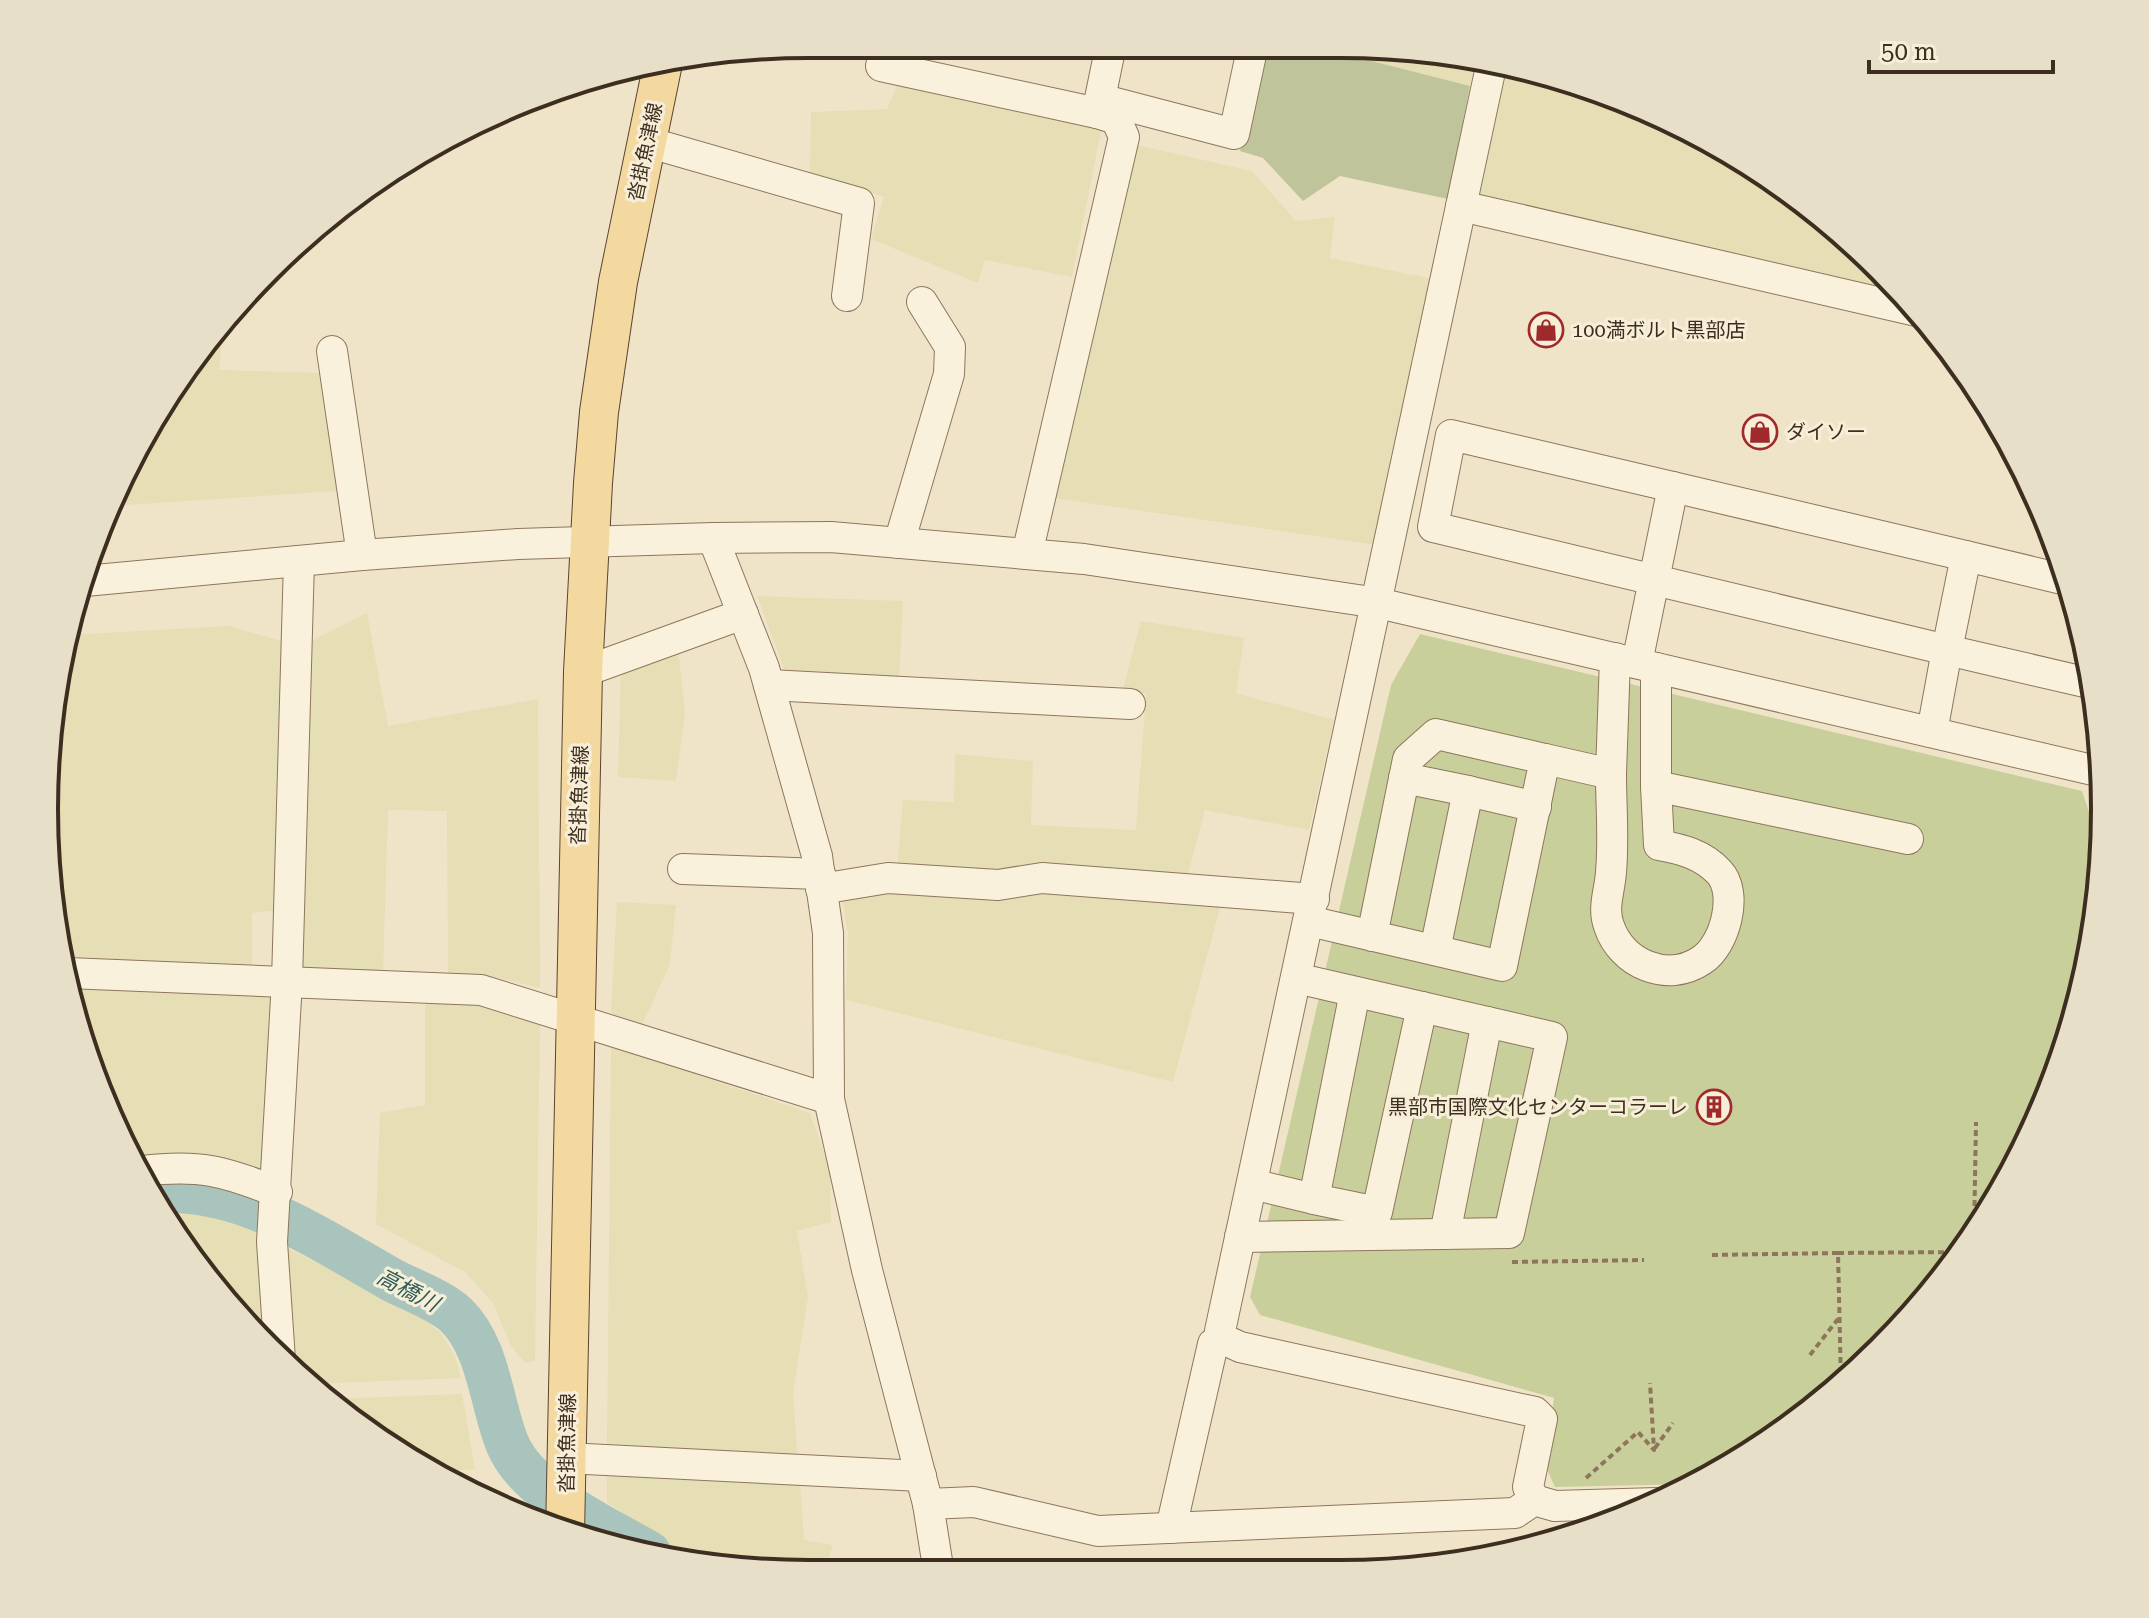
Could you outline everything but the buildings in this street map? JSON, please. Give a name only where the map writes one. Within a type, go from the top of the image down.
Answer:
[{"type":"main road","name":"沓掛魚津線","points":[[565,1519],[573,1017],[583,672],[599,412],[618,282],[661,72]]},
{"type":"street","points":[[883,58],[881,66],[1234,134],[1250,58]]},
{"type":"street","points":[[1099,106],[1108,58]]},
{"type":"street","points":[[1490,73],[1220,1331],[1225,1340],[1240,1347],[1535,1412],[1542,1419],[1528,1487],[1545,1503]]},
{"type":"street","points":[[1027,554],[1124,137],[1116,119],[1099,106]]},
{"type":"street","points":[[647,142],[859,203],[847,296]]},
{"type":"street","points":[[1461,206],[1898,307]]},
{"type":"street","points":[[899,543],[949,374],[950,347],[922,302]]},
{"type":"street","points":[[332,351],[362,555]]},
{"type":"street","points":[[2054,577],[1451,435],[1433,527],[2080,681]]},
{"type":"street","points":[[1636,663],[1656,786],[1659,845],[1701,857],[1722,874],[1728,902],[1717,945],[1702,960],[1683,968],[1657,969],[1633,961],[1618,948],[1607,923],[1606,892],[1611,874],[1611,774],[1673,487]]},
{"type":"street","points":[[94,580],[362,555],[713,538],[831,537],[1084,559],[1378,603],[2089,769]]},
{"type":"street","points":[[713,538],[769,685],[820,881],[828,933],[829,1099],[867,1270],[924,1490],[937,1560]]},
{"type":"street","points":[[1932,732],[1966,556]]},
{"type":"street","points":[[279,1341],[272,1242],[287,981],[299,561]]},
{"type":"street","points":[[583,672],[743,614]]},
{"type":"street","points":[[769,685],[1130,704]]},
{"type":"street","points":[[1372,936],[1408,759],[1436,734],[1611,774]]},
{"type":"street","points":[[683,869],[820,881],[888,878],[998,885],[1042,878],[1311,910],[1372,936],[1502,966],[1545,759]]},
{"type":"street","points":[[1404,778],[1536,807]]},
{"type":"street","points":[[1656,786],[1908,839]]},
{"type":"street","points":[[1435,950],[1468,791]]},
{"type":"street","points":[[76,973],[481,990],[829,1099]]},
{"type":"street","points":[[1252,1184],[1314,1199],[1375,1223],[1445,1234],[1509,1233],[1552,1037],[1296,978]]},
{"type":"street","points":[[1314,1199],[1355,992]]},
{"type":"street","points":[[1375,1223],[1422,1007]]},
{"type":"street","points":[[1445,1234],[1487,1022]]},
{"type":"street","points":[[151,1170],[181,1166],[224,1171],[277,1192]]},
{"type":"street","points":[[1240,1237],[1375,1223]]},
{"type":"street","points":[[1171,1528],[1213,1344],[1225,1340]]},
{"type":"street","points":[[566,1458],[924,1490],[1098,1531],[1515,1513],[1545,1503],[1627,1503]]},
{"type":"path","points":[[1974,1209],[1976,1122]]},
{"type":"path","points":[[1712,1255],[1946,1252]]},
{"type":"path","points":[[1838,1253],[1841,1369]]},
{"type":"path","points":[[1810,1355],[1840,1317]]},
{"type":"path","points":[[1650,1383],[1654,1450]]},
{"type":"path","points":[[1654,1450],[1673,1423]]},
{"type":"path","points":[[1545,1503],[1638,1432],[1654,1450]]},
{"type":"shaded area","points":[[1364,59],[1474,70],[1470,86]]},
{"type":"shaded area","points":[[1503,76],[1581,98],[1627,115],[1716,159],[1797,213],[1879,286],[1476,197]]},
{"type":"shaded area","points":[[898,83],[1102,126],[1072,277],[985,260],[978,283],[871,239],[884,197],[810,172],[811,112],[887,109]]},
{"type":"shaded area","points":[[1132,144],[1252,171],[1296,221],[1335,217],[1330,258],[1433,279],[1377,545],[1053,498]]},
{"type":"shaded area","points":[[222,341],[219,370],[319,373],[337,491],[122,505],[159,433]]},
{"type":"shaded area","points":[[757,596],[903,601],[899,680],[786,674]]},
{"type":"shaded area","points":[[367,613],[388,726],[538,699],[540,988],[496,977],[448,975],[447,811],[388,810],[383,972],[301,970],[311,641]]},
{"type":"shaded area","points":[[1141,621],[1244,638],[1236,693],[1334,720],[1309,830],[1205,810],[1187,878],[897,870],[903,800],[954,802],[955,754],[1033,761],[1031,825],[1136,830],[1146,694],[1123,689]]},
{"type":"shaded area","points":[[229,626],[285,642],[280,910],[252,913],[252,970],[73,958],[64,907],[58,809],[64,711],[79,634]]},
{"type":"shaded area","points":[[678,648],[685,714],[676,781],[618,777],[621,668]]},
{"type":"shaded area","points":[[893,887],[1043,889],[1221,904],[1173,1082],[846,1000],[848,932],[842,898]]},
{"type":"shaded area","points":[[617,902],[676,905],[670,964],[641,1027],[611,1013]]},
{"type":"shaded area","points":[[80,985],[272,995],[267,1176],[212,1154],[144,1157],[115,1096]]},
{"type":"shaded area","points":[[425,1002],[491,1005],[540,1021],[535,1361],[525,1363],[511,1346],[493,1303],[465,1272],[376,1224],[380,1113],[425,1105]]},
{"type":"shaded area","points":[[611,1046],[810,1113],[830,1170],[831,1222],[797,1231],[808,1297],[793,1394],[798,1460],[607,1445]]},
{"type":"shaded area","points":[[173,1207],[238,1217],[258,1230],[265,1326],[213,1266]]},
{"type":"shaded area","points":[[283,1246],[415,1312],[439,1331],[455,1356],[461,1378],[325,1383],[286,1348]]},
{"type":"shaded area","points":[[462,1394],[475,1469],[454,1471],[392,1433],[344,1398]]},
{"type":"shaded area","points":[[607,1475],[800,1484],[804,1540],[833,1545],[828,1560],[760,1558],[671,1547],[607,1502]]},
{"type":"green space","points":[[1262,58],[1364,59],[1470,86],[1448,199],[1340,176],[1303,201],[1263,158],[1240,151]]},
{"type":"green space","points":[[1420,634],[2082,791],[2091,817],[2085,907],[2077,956],[2051,1050],[2034,1096],[1990,1184],[1936,1266],[1905,1304],[1835,1374],[1757,1433],[1669,1485],[1555,1487],[1546,1467],[1554,1398],[1260,1315],[1250,1297],[1391,685]]},
{"type":"waterway","name":"高橋川","points":[[164,1192],[216,1196],[277,1217],[434,1300],[456,1315],[476,1343],[507,1443],[517,1461],[549,1493],[615,1534]]},
{"type":"place","name":"100満ボルト黒部店","points":[[1546,330]]},
{"type":"place","name":"ダイソー","points":[[1760,432]]},
{"type":"place","name":"黒部市国際文化センターコラーレ","points":[[1714,1107]]}]
